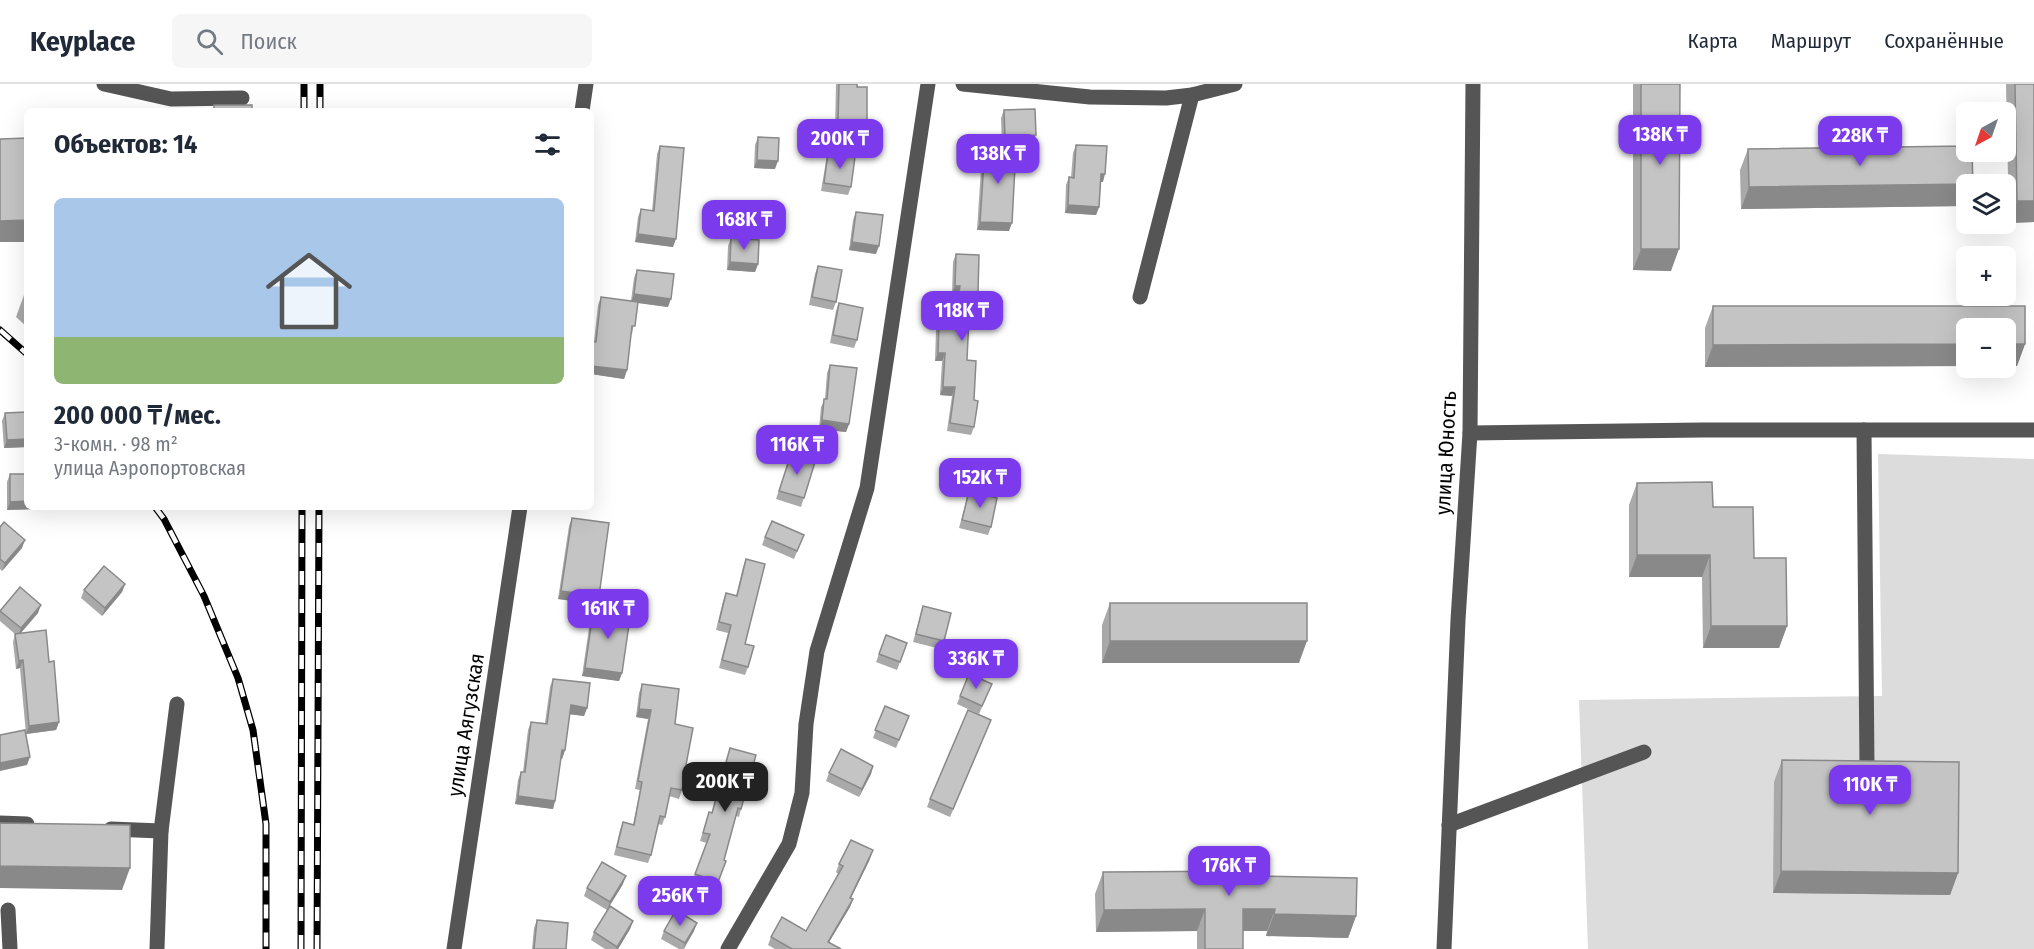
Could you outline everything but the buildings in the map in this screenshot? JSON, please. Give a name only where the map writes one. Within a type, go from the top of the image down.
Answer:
[{"type":"street","points":[[104,84],[171,99],[242,98]]},
{"type":"street","points":[[582,108],[586,84]]},
{"type":"street","points":[[728,949],[789,844],[802,793],[806,724],[817,651],[867,488],[928,84]]},
{"type":"street","points":[[963,84],[1090,98],[1166,98],[1192,95],[1235,84]]},
{"type":"street","name":"улица Юность","points":[[1444,949],[1458,620],[1470,433],[1473,84]]},
{"type":"street","points":[[1140,297],[1192,95]]},
{"type":"street","points":[[1864,430],[1867,768]]},
{"type":"street","points":[[1470,433],[2034,430]]},
{"type":"street","name":"улица Аягузская","points":[[454,949],[520,510]]},
{"type":"street","points":[[157,949],[161,831],[177,704]]},
{"type":"street","points":[[1449,825],[1644,752]]},
{"type":"street","points":[[0,823],[46,825]]},
{"type":"street","points":[[92,828],[161,831]]},
{"type":"street","points":[[8,910],[10,949]]},
{"type":"shaded area","points":[[1878,454],[2034,459],[2034,949],[1588,949],[1579,700],[1882,696]]},
{"type":"railway","points":[[304,84],[304,108]]},
{"type":"railway","points":[[320,84],[320,108]]},
{"type":"railway","points":[[0,330],[24,351]]},
{"type":"railway","points":[[157,510],[204,596],[238,678],[253,730],[266,824],[266,949]]},
{"type":"railway","points":[[301,949],[302,510]]},
{"type":"railway","points":[[317,949],[319,510]]}]
